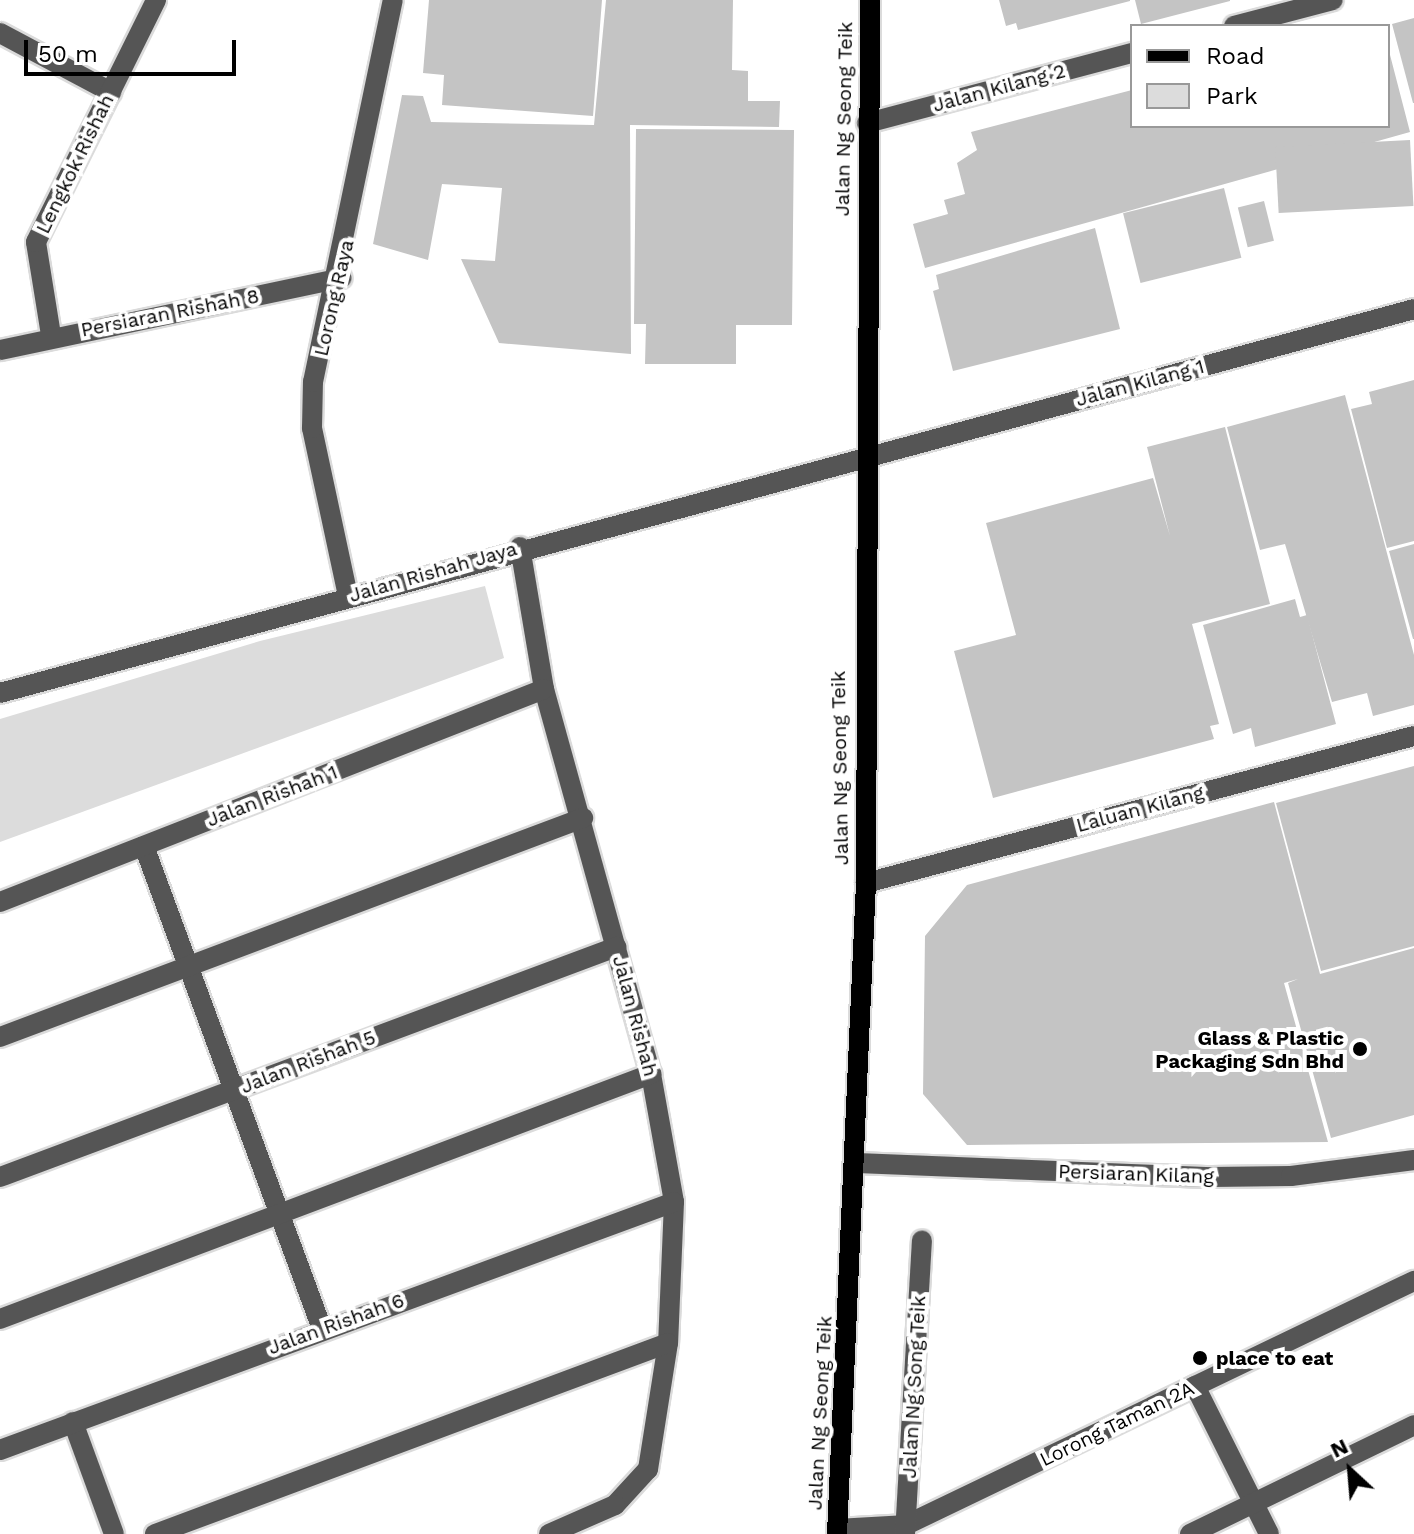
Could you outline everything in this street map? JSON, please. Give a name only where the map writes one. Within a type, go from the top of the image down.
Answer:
[{"type":"main road","name":"Jalan Ng Seong Teik","points":[[837,1532],[857,1163],[866,883],[867,123],[870,0]]},
{"type":"street","name":"Lengkok Rishah","points":[[51,335],[36,242],[156,0]]},
{"type":"street","name":"Lorong Raya","points":[[348,596],[312,428],[313,382],[341,278],[393,0]]},
{"type":"street","points":[[1242,24],[1333,0]]},
{"type":"street","points":[[0,33],[111,92]]},
{"type":"street","name":"Jalan Kilang 2","points":[[867,123],[1130,54]]},
{"type":"street","name":"Persiaran Rishah 8","points":[[0,350],[51,335],[341,278]]},
{"type":"street","name":"Jalan Kilang 1","points":[[866,457],[1414,309]]},
{"type":"street","name":"Jalan Rishah Jaya","points":[[0,693],[520,547],[866,457]]},
{"type":"street","name":"Jalan Rishah","points":[[520,547],[544,689],[583,818],[651,1074],[674,1202],[668,1343],[655,1447],[634,1489],[615,1505],[549,1534]]},
{"type":"street","name":"Jalan Rishah 1","points":[[0,902],[544,689]]},
{"type":"street","name":"Laluan Kilang","points":[[866,883],[1414,736]]},
{"type":"street","points":[[0,1037],[583,818]]},
{"type":"street","points":[[144,846],[322,1329]]},
{"type":"street","name":"Jalan Rishah 5","points":[[0,1177],[616,947]]},
{"type":"street","points":[[0,1319],[651,1074]]},
{"type":"street","name":"Persiaran Kilang","points":[[857,1163],[1212,1177],[1291,1176],[1414,1160]]},
{"type":"street","name":"Jalan Rishah 6","points":[[0,1450],[674,1202]]},
{"type":"street","name":"Jalan Ng Song Teik","points":[[905,1530],[922,1240]]},
{"type":"street","name":"Lorong Taman 2A","points":[[905,1530],[1414,1281]]},
{"type":"street","points":[[155,1534],[668,1343]]},
{"type":"street","points":[[1195,1386],[1269,1534]]},
{"type":"street","points":[[73,1422],[114,1534]]},
{"type":"street","points":[[1190,1534],[1414,1425]]},
{"type":"street","points":[[837,1532],[905,1530]]},
{"type":"green space","points":[[485,586],[504,658],[0,842],[0,719],[260,641]]},
{"type":"building","points":[[429,0],[602,0],[593,116],[442,105],[444,75],[423,73]]},
{"type":"building","points":[[606,0],[733,0],[732,70],[748,71],[748,101],[780,101],[779,127],[630,125],[631,354],[499,343],[461,259],[495,261],[502,188],[442,184],[428,260],[373,244],[402,95],[423,96],[431,122],[594,125]]},
{"type":"building","points":[[999,0],[1130,1],[1018,30],[1016,23],[1006,26]]},
{"type":"building","points":[[1135,0],[1230,0],[1230,1],[1141,24]]},
{"type":"building","points":[[1414,18],[1414,103],[1413,103],[1392,24]]},
{"type":"building","points":[[1390,55],[1410,132],[925,268],[913,224],[948,214],[944,200],[965,194],[957,163],[977,150],[971,132],[1130,91],[1130,128],[1390,128]]},
{"type":"building","points":[[636,129],[794,130],[792,325],[736,325],[736,364],[645,364],[646,324],[634,324]]},
{"type":"building","points":[[1410,140],[1413,206],[1279,213],[1275,147]]},
{"type":"building","points":[[1224,188],[1241,258],[1141,283],[1123,213]]},
{"type":"building","points":[[1264,201],[1274,241],[1248,247],[1238,208]]},
{"type":"building","points":[[1095,228],[1120,329],[953,371],[933,291],[939,289],[936,275]]},
{"type":"building","points":[[1414,380],[1414,541],[1387,548],[1351,409],[1372,404],[1369,392]]},
{"type":"building","points":[[1345,395],[1414,655],[1414,705],[1373,716],[1367,693],[1332,702],[1285,544],[1260,550],[1227,427]]},
{"type":"building","points":[[1225,427],[1270,604],[1192,624],[1219,724],[1210,726],[1214,739],[993,798],[954,651],[1016,635],[986,523],[1153,478],[1170,536],[1147,447]]},
{"type":"building","points":[[1414,544],[1414,639],[1413,639],[1389,551]]},
{"type":"building","points":[[1295,599],[1300,617],[1307,615],[1336,724],[1255,747],[1251,728],[1233,734],[1203,625]]},
{"type":"building","points":[[1414,766],[1414,946],[1321,971],[1276,803]]},
{"type":"building","points":[[1274,802],[1320,974],[1414,948],[1414,1115],[1331,1138],[1288,983],[1298,979],[1284,983],[1328,1142],[967,1145],[923,1094],[925,936],[967,885]]},
{"type":"place","name":"Glass & Plastic Packaging Sdn Bhd","points":[[1360,1049]]},
{"type":"place","name":"place to eat","points":[[1200,1358]]}]
